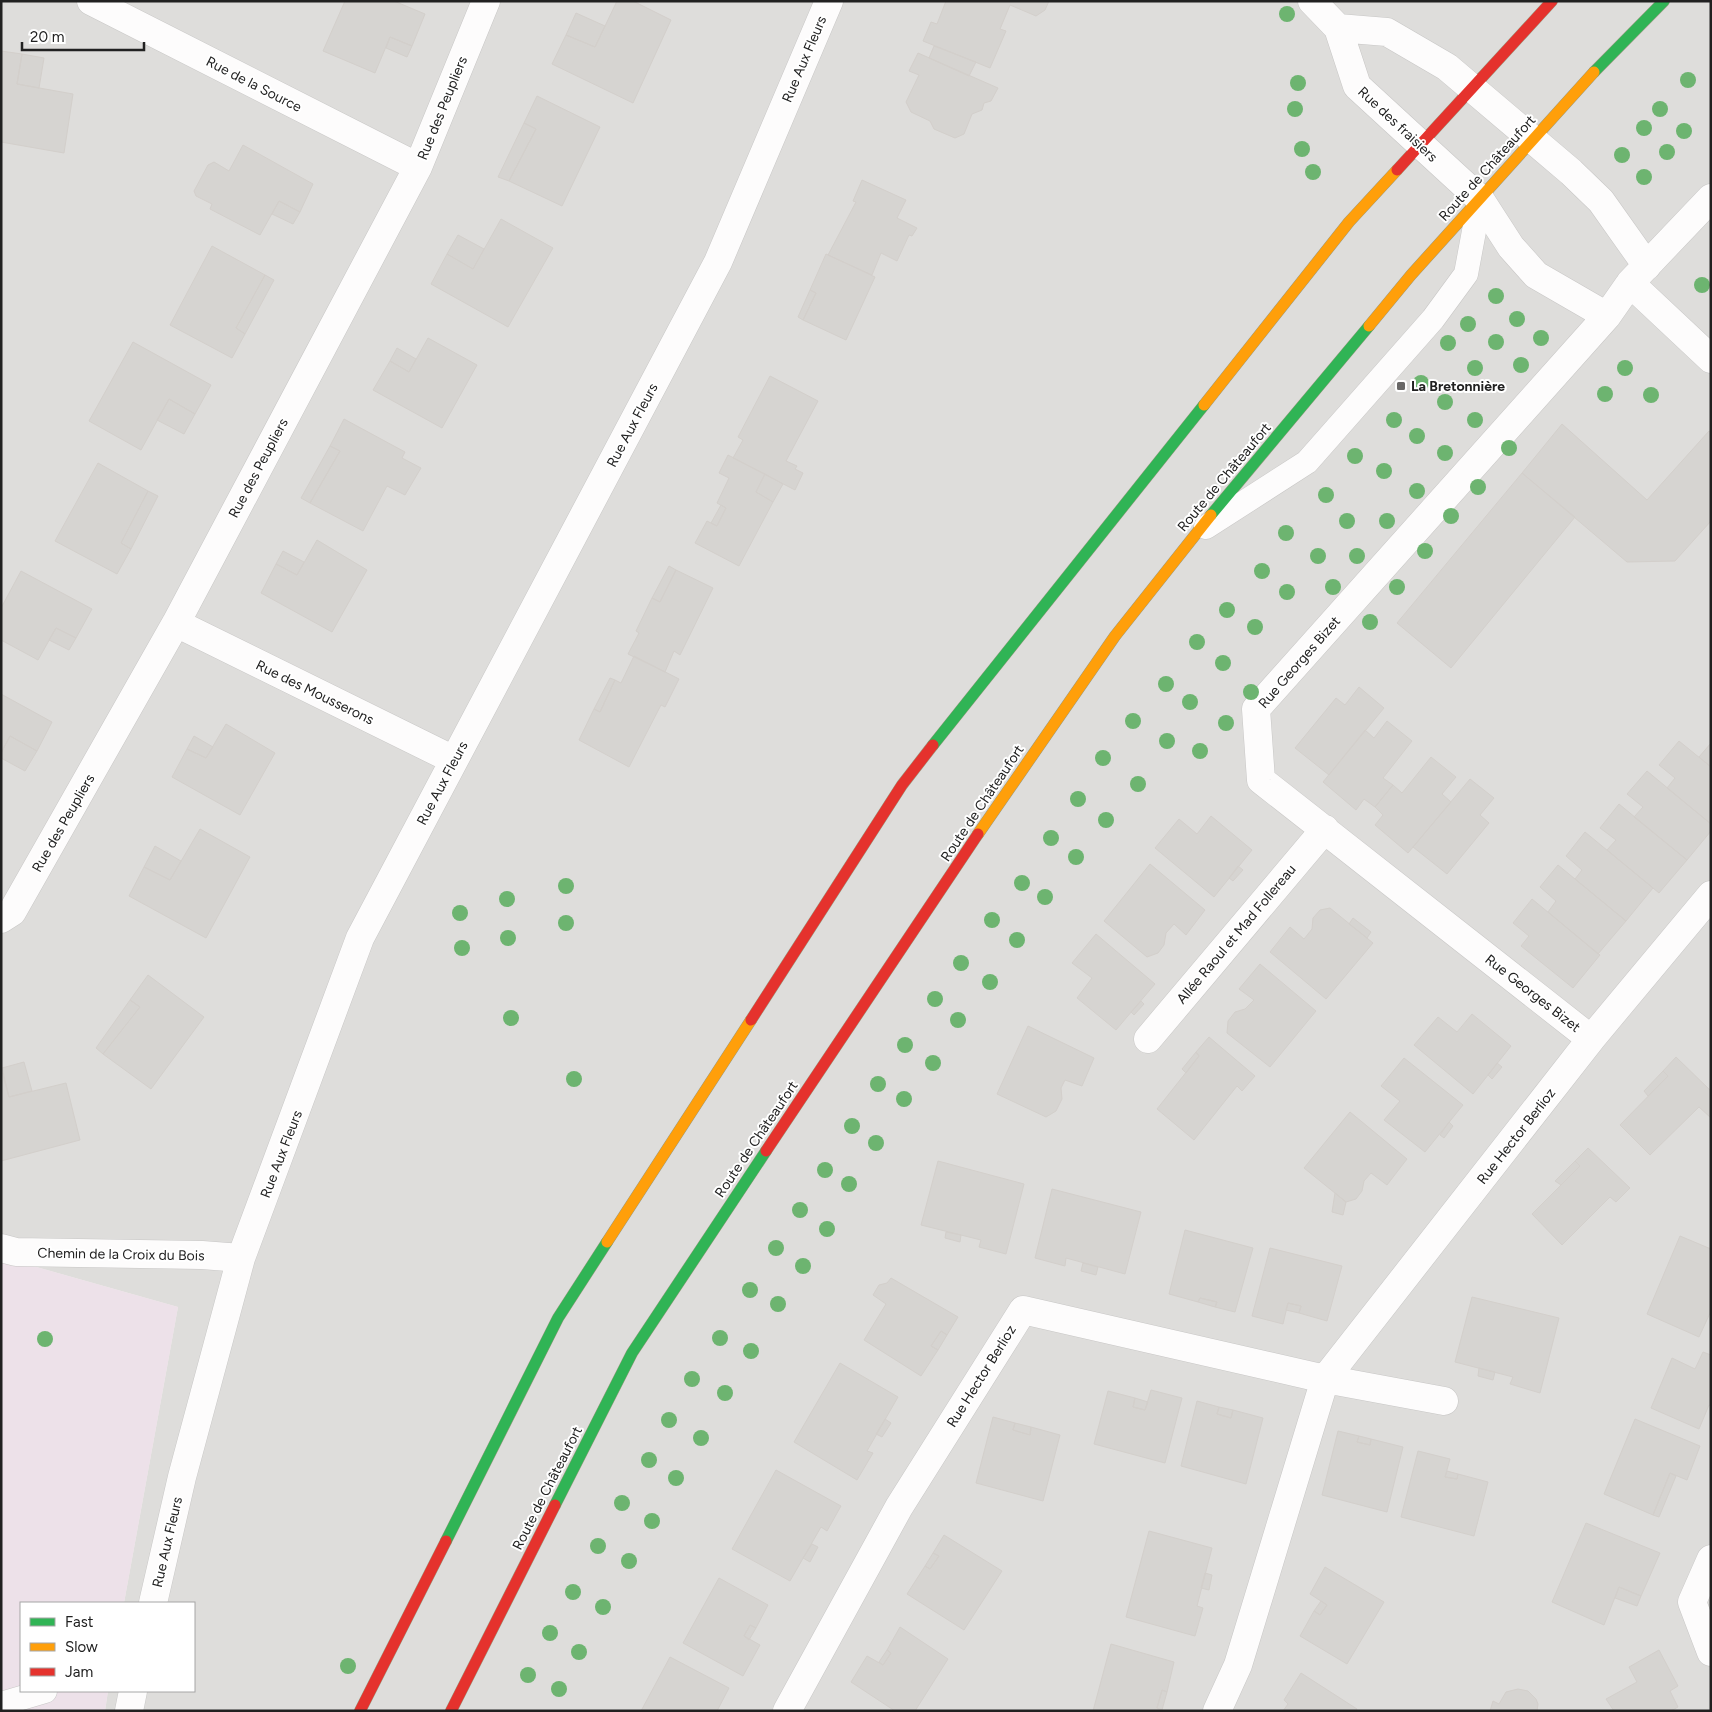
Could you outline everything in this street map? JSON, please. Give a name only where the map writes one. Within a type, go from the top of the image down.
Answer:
[{"type":"main road","points":[[360,1711],[558,1318],[902,785],[1349,222],[1552,1]]},
{"type":"main road","name":"Route de Châteaufort","points":[[451,1711],[632,1353],[988,820],[1115,636],[1196,533],[1411,275],[1597,69],[1664,1]]},
{"type":"street","name":"Rue de la Source","points":[[90,1],[418,167]]},
{"type":"street","name":"Rue des Peupliers","points":[[1,918],[12,912],[176,623],[418,167],[486,1]]},
{"type":"street","name":"Rue Aux Fleurs","points":[[153,1602],[182,1477],[241,1258],[360,938],[718,262],[829,1]]},
{"type":"street","points":[[1312,1],[1338,28],[1388,32],[1447,67],[1532,142],[1571,172],[1601,201],[1638,275],[1711,359]]},
{"type":"street","name":"Rue des fraisiers","points":[[1338,28],[1356,86],[1480,199],[1511,247],[1536,276],[1607,316]]},
{"type":"street","name":"Rue Georges Bizet","points":[[1591,1039],[1261,780],[1256,709],[1607,316],[1638,275],[1711,198]]},
{"type":"street","name":"Rue des Mousserons","points":[[176,623],[454,760]]},
{"type":"street","name":"Allée Raoul et Mad Follereau","points":[[1148,1039],[1325,829]]},
{"type":"street","name":"Rue Hector Berlioz","points":[[1217,1711],[1238,1665],[1325,1379],[1591,1039],[1711,895]]},
{"type":"street","name":"Chemin de la Croix du Bois","points":[[1,1248],[16,1252],[202,1255],[241,1258]]},
{"type":"street","name":"Rue Hector Berlioz","points":[[787,1711],[898,1507],[1023,1310],[1325,1379],[1444,1401]]},
{"type":"street","points":[[1711,1559],[1692,1602],[1711,1652]]},
{"type":"street","points":[[129,1711],[134,1692]]},
{"type":"lane","points":[[1196,533],[1307,462],[1433,319],[1466,274],[1480,199]]},
{"type":"lane","points":[[1,1704],[42,1692]]},
{"type":"shaded area","points":[[1,1],[1711,1],[1711,1711],[105,1711],[108,1692],[195,1692],[195,1602],[124,1602],[178,1307],[1,1257]]},
{"type":"shaded area","points":[[1,1257],[178,1307],[124,1602],[20,1602],[20,1692],[108,1692],[105,1711],[1,1711]]},
{"type":"building","points":[[345,1],[394,1],[425,14],[412,46],[390,37],[375,73],[323,51]]},
{"type":"building","points":[[617,1],[633,1],[671,20],[633,103],[552,64],[566,35],[595,47]]},
{"type":"building","points":[[946,1],[1049,1],[1045,10],[1036,16],[1010,5],[1000,29],[1006,31],[990,68],[923,41],[931,22],[937,24]]},
{"type":"building","points":[[576,13],[605,26],[595,47],[566,35]]},
{"type":"building","points":[[390,37],[412,46],[407,57],[386,48]]},
{"type":"building","points":[[934,46],[976,62],[969,76],[929,58]]},
{"type":"building","points":[[1,51],[22,54],[17,84],[73,94],[64,153],[1,142]]},
{"type":"building","points":[[918,53],[998,88],[991,101],[984,103],[982,110],[972,114],[964,134],[955,138],[934,129],[930,121],[911,112],[906,102],[919,75],[909,71]]},
{"type":"building","points":[[22,54],[44,58],[39,88],[17,84]]},
{"type":"building","points":[[537,96],[600,127],[562,206],[509,181],[536,129],[524,123]]},
{"type":"building","points":[[524,123],[536,129],[509,181],[498,177]]},
{"type":"building","points":[[243,145],[313,184],[300,212],[279,201],[260,235],[210,209],[212,204],[196,196],[194,191],[208,165],[214,162],[229,171]]},
{"type":"building","points":[[862,180],[906,200],[897,218],[917,228],[912,236],[909,235],[897,261],[881,253],[872,275],[828,255],[856,202],[853,201]]},
{"type":"building","points":[[279,201],[300,212],[293,224],[272,214]]},
{"type":"building","points":[[501,219],[553,248],[508,327],[431,284],[447,254],[473,269]]},
{"type":"building","points":[[458,235],[484,249],[473,269],[447,254]]},
{"type":"building","points":[[212,246],[265,275],[236,328],[245,334],[232,358],[170,325]]},
{"type":"building","points":[[826,254],[875,277],[846,340],[803,320],[816,293],[810,290]]},
{"type":"building","points":[[265,275],[274,280],[245,334],[236,328]]},
{"type":"building","points":[[810,290],[816,293],[803,320],[798,317]]},
{"type":"building","points":[[428,338],[477,365],[442,428],[373,390],[390,361],[409,372]]},
{"type":"building","points":[[133,342],[211,385],[195,414],[169,399],[141,450],[89,421]]},
{"type":"building","points":[[397,348],[416,359],[409,372],[390,361]]},
{"type":"building","points":[[770,376],[818,401],[786,461],[797,466],[795,469],[803,473],[795,490],[733,458],[743,440],[738,437]]},
{"type":"building","points":[[169,399],[195,414],[184,434],[157,420]]},
{"type":"building","points":[[344,419],[405,452],[402,458],[421,468],[405,495],[387,486],[363,531],[310,503],[340,451],[330,446]]},
{"type":"building","points":[[1562,424],[1647,500],[1709,431],[1711,433],[1711,521],[1675,561],[1627,562],[1522,473]]},
{"type":"building","points":[[330,446],[340,451],[310,503],[301,498]]},
{"type":"building","points":[[728,455],[765,474],[756,492],[773,502],[739,566],[695,543],[707,521],[717,526],[726,508],[717,503],[729,478],[719,473]]},
{"type":"building","points":[[98,463],[148,491],[121,543],[131,549],[117,574],[55,541]]},
{"type":"building","points":[[1522,473],[1575,517],[1451,668],[1397,623]]},
{"type":"building","points":[[765,474],[783,484],[773,502],[756,492]]},
{"type":"building","points":[[148,491],[158,496],[131,549],[121,543]]},
{"type":"building","points":[[721,505],[726,508],[717,526],[711,523]]},
{"type":"building","points":[[317,540],[367,570],[332,632],[261,593],[276,564],[297,575]]},
{"type":"building","points":[[283,551],[304,562],[297,575],[276,564]]},
{"type":"building","points":[[669,566],[676,570],[660,602],[652,598]]},
{"type":"building","points":[[676,570],[713,588],[680,655],[674,651],[665,672],[628,654],[639,633],[636,631],[652,598],[660,602]]},
{"type":"building","points":[[21,571],[92,609],[76,638],[56,628],[38,660],[1,640],[1,608]]},
{"type":"building","points":[[56,628],[76,638],[69,650],[49,640]]},
{"type":"building","points":[[634,656],[679,679],[665,707],[661,705],[629,767],[579,740],[594,709],[600,712],[615,680],[621,683]]},
{"type":"building","points":[[610,678],[615,680],[600,712],[594,709]]},
{"type":"building","points":[[1359,687],[1384,708],[1329,775],[1295,748],[1336,698],[1345,705]]},
{"type":"building","points":[[1,694],[52,722],[37,751],[10,736],[1,753]]},
{"type":"building","points":[[1387,721],[1412,741],[1383,778],[1393,785],[1375,807],[1364,799],[1356,810],[1323,782],[1365,730],[1374,738]]},
{"type":"building","points":[[226,724],[275,753],[240,815],[172,777],[187,749],[206,758]]},
{"type":"building","points":[[10,736],[37,751],[25,771],[1,758],[1,753]]},
{"type":"building","points":[[194,736],[213,747],[206,758],[187,749]]},
{"type":"building","points":[[1679,741],[1711,767],[1711,824],[1667,788],[1675,778],[1659,765]]},
{"type":"building","points":[[1711,743],[1711,767],[1699,757]]},
{"type":"building","points":[[1431,757],[1456,777],[1442,794],[1451,802],[1408,853],[1375,825],[1383,815],[1375,807],[1393,785],[1402,793]]},
{"type":"building","points":[[1647,771],[1711,824],[1711,831],[1687,860],[1634,817],[1643,807],[1627,794]]},
{"type":"building","points":[[1470,779],[1494,798],[1480,815],[1489,823],[1447,874],[1413,847]]},
{"type":"building","points":[[1619,804],[1687,860],[1659,893],[1607,850],[1616,840],[1600,828]]},
{"type":"building","points":[[1211,816],[1252,850],[1214,897],[1155,848],[1179,819],[1197,834]]},
{"type":"building","points":[[200,829],[250,857],[206,938],[129,896],[144,867],[170,880]]},
{"type":"building","points":[[1585,832],[1653,888],[1626,921],[1575,879],[1582,870],[1566,856]]},
{"type":"building","points":[[155,846],[181,861],[170,880],[144,867]]},
{"type":"building","points":[[1150,864],[1205,910],[1186,935],[1174,924],[1166,933],[1164,945],[1158,953],[1147,957],[1104,921]]},
{"type":"building","points":[[1558,865],[1626,921],[1598,954],[1548,912],[1556,901],[1540,887]]},
{"type":"building","points":[[1238,866],[1243,870],[1233,881],[1229,878]]},
{"type":"building","points":[[1532,899],[1600,955],[1573,988],[1521,946],[1529,936],[1513,923]]},
{"type":"building","points":[[1330,908],[1373,943],[1326,999],[1270,952],[1290,927],[1304,939],[1312,929],[1313,918],[1320,910]]},
{"type":"building","points":[[1353,918],[1371,932],[1367,938],[1349,924]]},
{"type":"building","points":[[1096,934],[1155,984],[1116,1030],[1077,998],[1092,978],[1072,963]]},
{"type":"building","points":[[1260,964],[1316,1011],[1270,1067],[1227,1033],[1228,1021],[1235,1012],[1245,1009],[1254,1000],[1239,989]]},
{"type":"building","points":[[148,975],[204,1017],[151,1089],[103,1054],[140,1007],[130,1000]]},
{"type":"building","points":[[130,1000],[140,1007],[103,1054],[96,1048]]},
{"type":"building","points":[[1141,1001],[1144,1004],[1134,1015],[1131,1012]]},
{"type":"building","points":[[1472,1014],[1511,1046],[1473,1094],[1414,1045],[1438,1017],[1457,1032]]},
{"type":"building","points":[[1028,1026],[1094,1058],[1082,1086],[1065,1080],[1061,1088],[1062,1099],[1056,1111],[1046,1117],[997,1094]]},
{"type":"building","points":[[1209,1037],[1255,1076],[1242,1091],[1237,1086],[1194,1140],[1157,1109],[1199,1056],[1196,1052]]},
{"type":"building","points":[[1196,1052],[1199,1056],[1186,1073],[1182,1069]]},
{"type":"building","points":[[1676,1057],[1711,1091],[1711,1118],[1699,1107],[1650,1155],[1620,1125],[1668,1076],[1663,1071]]},
{"type":"building","points":[[1404,1058],[1463,1105],[1425,1152],[1384,1120],[1400,1101],[1381,1086]]},
{"type":"building","points":[[24,1062],[32,1091],[9,1097],[2,1068]]},
{"type":"building","points":[[1497,1063],[1502,1067],[1492,1079],[1488,1075]]},
{"type":"building","points":[[1,1068],[9,1097],[66,1083],[80,1140],[1,1161]]},
{"type":"building","points":[[1663,1071],[1668,1076],[1648,1096],[1644,1091]]},
{"type":"building","points":[[1350,1112],[1407,1159],[1387,1185],[1371,1173],[1364,1181],[1362,1191],[1356,1199],[1346,1202],[1304,1168]]},
{"type":"building","points":[[1449,1122],[1453,1126],[1444,1138],[1440,1135]]},
{"type":"building","points":[[1588,1148],[1630,1188],[1616,1202],[1610,1197],[1562,1245],[1532,1214],[1580,1166],[1575,1161]]},
{"type":"building","points":[[938,1161],[1024,1184],[1006,1254],[979,1247],[981,1240],[921,1225]]},
{"type":"building","points":[[1575,1161],[1580,1166],[1561,1185],[1555,1181]]},
{"type":"building","points":[[1052,1189],[1141,1212],[1125,1274],[1066,1258],[1065,1266],[1035,1258]]},
{"type":"building","points":[[1335,1193],[1346,1202],[1343,1215],[1332,1212]]},
{"type":"building","points":[[1185,1230],[1253,1248],[1235,1312],[1215,1307],[1217,1302],[1200,1298],[1198,1302],[1169,1294]]},
{"type":"building","points":[[946,1232],[961,1235],[960,1242],[945,1238]]},
{"type":"building","points":[[1680,1236],[1711,1249],[1711,1311],[1699,1337],[1647,1314]]},
{"type":"building","points":[[1270,1248],[1342,1266],[1327,1321],[1299,1313],[1301,1306],[1288,1303],[1283,1324],[1252,1316]]},
{"type":"building","points":[[1083,1263],[1098,1267],[1096,1275],[1081,1271]]},
{"type":"building","points":[[891,1278],[958,1317],[947,1335],[941,1331],[931,1346],[938,1350],[921,1376],[864,1340],[886,1304],[873,1295],[879,1285],[887,1283]]},
{"type":"building","points":[[1472,1297],[1559,1318],[1540,1393],[1510,1384],[1513,1377],[1455,1362]]},
{"type":"building","points":[[1200,1298],[1217,1302],[1215,1307],[1198,1302]]},
{"type":"building","points":[[1288,1303],[1301,1306],[1299,1313],[1286,1310]]},
{"type":"building","points":[[941,1331],[947,1335],[938,1350],[931,1346]]},
{"type":"building","points":[[1703,1352],[1711,1355],[1711,1406],[1709,1405],[1699,1429],[1651,1408],[1672,1358],[1695,1369]]},
{"type":"building","points":[[840,1363],[898,1397],[867,1451],[873,1453],[857,1480],[794,1442]]},
{"type":"building","points":[[1479,1368],[1495,1372],[1493,1380],[1478,1376]]},
{"type":"building","points":[[1151,1390],[1182,1398],[1165,1463],[1094,1444],[1108,1391],[1135,1398],[1133,1407],[1145,1410]]},
{"type":"building","points":[[1135,1398],[1148,1402],[1145,1410],[1133,1407]]},
{"type":"building","points":[[1197,1401],[1219,1407],[1217,1414],[1231,1418],[1233,1410],[1263,1418],[1246,1484],[1181,1466]]},
{"type":"building","points":[[1219,1407],[1233,1410],[1231,1418],[1217,1414]]},
{"type":"building","points":[[993,1417],[1015,1423],[1013,1430],[1030,1435],[1031,1427],[1060,1435],[1043,1501],[976,1483]]},
{"type":"building","points":[[885,1419],[891,1423],[882,1437],[876,1434]]},
{"type":"building","points":[[1635,1419],[1700,1446],[1687,1480],[1670,1473],[1653,1515],[1604,1494]]},
{"type":"building","points":[[1015,1423],[1031,1427],[1030,1435],[1013,1430]]},
{"type":"building","points":[[1338,1431],[1359,1436],[1357,1442],[1370,1445],[1371,1439],[1403,1447],[1387,1512],[1322,1495]]},
{"type":"building","points":[[1359,1436],[1371,1439],[1370,1445],[1357,1442]]},
{"type":"building","points":[[1418,1451],[1450,1459],[1445,1477],[1457,1479],[1458,1474],[1488,1482],[1474,1536],[1401,1517]]},
{"type":"building","points":[[776,1470],[841,1506],[827,1531],[821,1527],[790,1581],[732,1549]]},
{"type":"building","points":[[1447,1471],[1458,1474],[1457,1479],[1445,1477]]},
{"type":"building","points":[[1670,1473],[1676,1476],[1659,1517],[1653,1515]]},
{"type":"building","points":[[1586,1523],[1660,1553],[1641,1596],[1619,1587],[1604,1625],[1552,1602]]},
{"type":"building","points":[[1149,1531],[1212,1548],[1197,1606],[1203,1608],[1195,1636],[1126,1617]]},
{"type":"building","points":[[944,1535],[1002,1571],[964,1630],[907,1594],[925,1566],[930,1569],[939,1556],[933,1553]]},
{"type":"building","points":[[812,1544],[818,1547],[810,1562],[803,1558]]},
{"type":"building","points":[[933,1553],[939,1556],[930,1569],[925,1566]]},
{"type":"building","points":[[1325,1567],[1384,1602],[1347,1664],[1300,1636],[1314,1611],[1320,1615],[1327,1605],[1310,1594]]},
{"type":"building","points":[[1205,1573],[1212,1575],[1209,1590],[1201,1588]]},
{"type":"building","points":[[719,1578],[768,1605],[756,1628],[750,1625],[744,1636],[760,1645],[743,1676],[683,1643]]},
{"type":"building","points":[[1619,1587],[1641,1596],[1637,1606],[1615,1598]]},
{"type":"building","points":[[1321,1601],[1327,1605],[1320,1615],[1314,1611]]},
{"type":"building","points":[[750,1625],[756,1628],[749,1640],[744,1636]]},
{"type":"building","points":[[900,1627],[948,1659],[915,1711],[895,1711],[851,1682],[867,1656],[883,1665],[891,1653],[887,1650]]},
{"type":"building","points":[[1111,1644],[1174,1662],[1167,1692],[1162,1690],[1157,1708],[1162,1711],[1093,1711]]},
{"type":"building","points":[[887,1650],[891,1653],[883,1665],[879,1662]]},
{"type":"building","points":[[1659,1650],[1678,1686],[1670,1691],[1678,1707],[1671,1711],[1614,1711],[1606,1699],[1637,1682],[1629,1667]]},
{"type":"building","points":[[670,1657],[729,1688],[717,1711],[641,1711]]},
{"type":"building","points":[[1301,1673],[1357,1709],[1356,1711],[1283,1711],[1288,1704],[1284,1700]]},
{"type":"building","points":[[1518,1689],[1528,1691],[1536,1699],[1538,1704],[1537,1711],[1490,1711],[1493,1701],[1499,1704],[1506,1692]]},
{"type":"building","points":[[1162,1690],[1167,1692],[1162,1710],[1157,1708]]},
{"type":"traffic: fast","points":[[1594,72],[1664,1]]},
{"type":"traffic: fast","points":[[1211,515],[1369,326]]},
{"type":"traffic: fast","points":[[933,745],[1204,405]]},
{"type":"traffic: fast","points":[[555,1505],[632,1353],[766,1151]]},
{"type":"traffic: fast","points":[[446,1541],[558,1318],[607,1242]]},
{"type":"traffic: slow","points":[[1369,326],[1411,275],[1594,72]]},
{"type":"traffic: slow","points":[[1204,405],[1349,222],[1397,170]]},
{"type":"traffic: slow","points":[[978,834],[1115,636],[1211,515]]},
{"type":"traffic: slow","points":[[607,1242],[751,1020]]},
{"type":"traffic: jam","points":[[1397,170],[1552,1]]},
{"type":"traffic: jam","points":[[751,1020],[902,785],[933,745]]},
{"type":"traffic: jam","points":[[766,1151],[978,834]]},
{"type":"traffic: jam","points":[[451,1711],[555,1505]]},
{"type":"traffic: jam","points":[[360,1711],[446,1541]]},
{"type":"place","name":"La Bretonnière","points":[[1401,386]]}]
